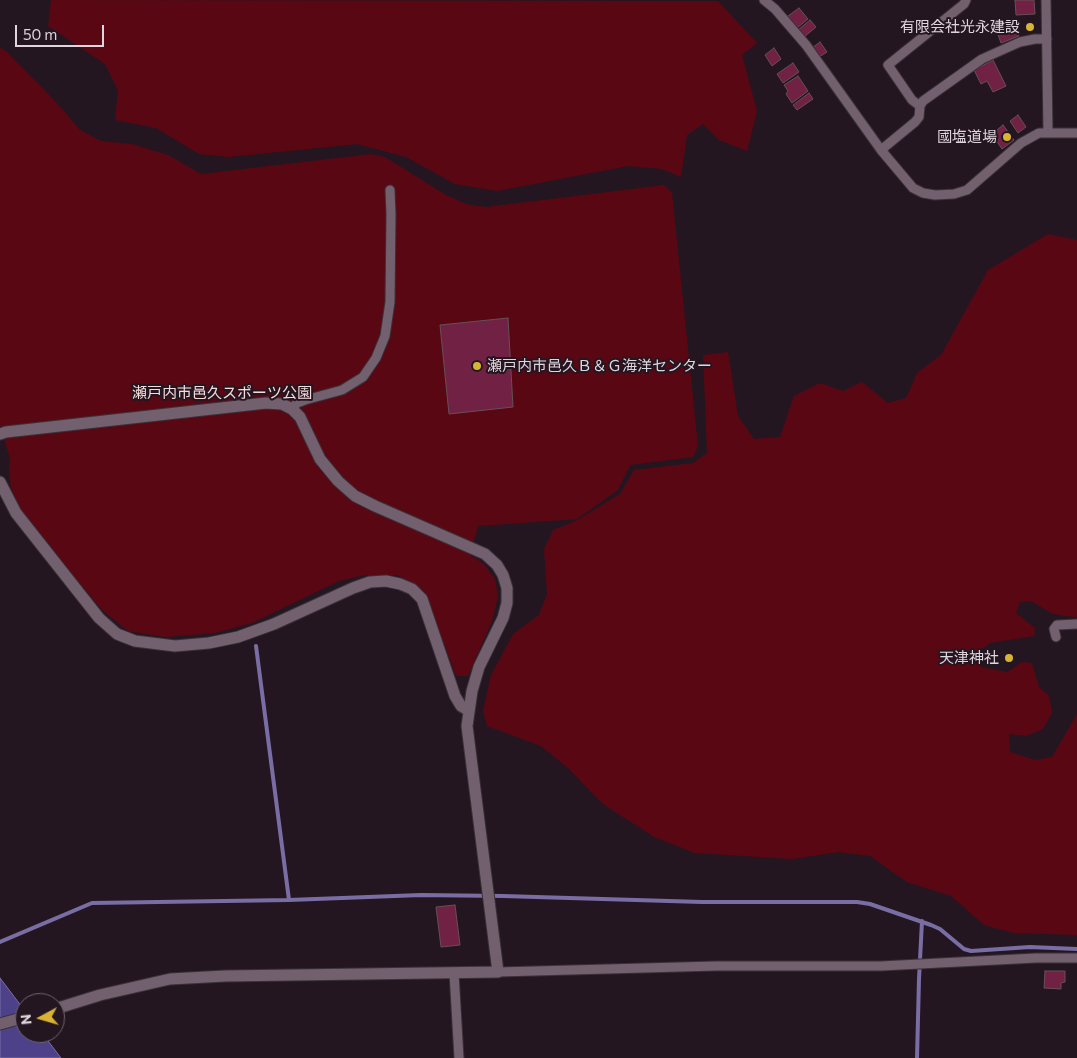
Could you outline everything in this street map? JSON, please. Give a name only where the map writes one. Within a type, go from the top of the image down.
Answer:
[{"type":"street","points":[[764,0],[775,9],[806,45],[881,150],[913,188],[923,193],[935,195],[954,194],[967,190],[1020,143],[1039,133],[1077,133]]},
{"type":"street","points":[[920,106],[912,100],[888,65],[964,4],[966,0]]},
{"type":"street","points":[[1046,0],[1048,132]]},
{"type":"street","points":[[881,150],[915,122],[919,117],[920,106],[923,101],[990,55],[1020,42],[1047,39]]},
{"type":"street","points":[[292,409],[297,403],[342,390],[363,377],[376,358],[385,336],[390,302],[390,190]]},
{"type":"street","points":[[0,434],[266,403],[282,404],[292,409],[300,417],[320,459],[338,481],[355,496],[485,554],[497,565],[503,575],[507,588],[507,603],[503,618],[479,667],[468,710],[467,726],[468,748],[498,972]]},
{"type":"street","points":[[0,482],[16,514],[99,618],[117,634],[136,641],[175,646],[209,643],[238,637],[274,624],[370,582],[386,581],[400,584],[412,588],[422,599],[455,696],[461,706],[468,710]]},
{"type":"street","points":[[1056,637],[1054,629],[1057,625],[1077,624]]},
{"type":"street","points":[[65,1006],[100,995],[170,979],[225,976],[454,973],[716,966],[881,966],[1036,958],[1077,958]]},
{"type":"street","points":[[454,973],[459,1058]]},
{"type":"street","points":[[0,1024],[15,1020]]},
{"type":"green space","points":[[51,0],[718,1],[757,43],[742,55],[757,111],[747,151],[719,140],[703,124],[687,135],[681,177],[662,169],[628,166],[497,191],[455,184],[406,157],[357,144],[228,157],[199,154],[156,128],[115,120],[118,90],[105,64],[48,26]]},
{"type":"green space","name":"瀬戸内市邑久スポーツ公園","points":[[0,48],[6,51],[56,102],[80,130],[101,141],[132,144],[168,155],[201,174],[371,154],[385,157],[446,195],[466,204],[486,207],[664,185],[672,193],[698,446],[693,457],[630,465],[618,490],[577,519],[478,526],[470,555],[484,564],[495,579],[498,597],[492,621],[468,676],[456,676],[426,594],[415,584],[397,575],[365,575],[339,581],[252,623],[215,633],[165,637],[128,631],[102,610],[24,517],[11,488],[10,458],[0,425]]},
{"type":"green space","points":[[1048,234],[1077,240],[1077,617],[1051,613],[1031,601],[1020,602],[1016,613],[1035,628],[1034,636],[990,643],[982,649],[981,667],[1007,672],[1022,662],[1032,663],[1039,687],[1049,696],[1052,713],[1043,729],[1026,736],[1009,734],[1010,752],[1035,760],[1052,757],[1077,714],[1077,935],[1014,933],[984,925],[951,896],[907,882],[870,856],[838,852],[792,859],[695,853],[654,837],[603,804],[568,768],[541,746],[487,726],[483,711],[491,675],[513,634],[539,615],[547,594],[544,549],[553,530],[576,521],[620,494],[634,470],[693,463],[707,453],[703,355],[728,352],[738,416],[754,439],[780,437],[794,396],[820,383],[843,391],[862,382],[888,403],[906,398],[917,373],[941,355],[988,270]]},
{"type":"shaded area","points":[[0,978],[15,998],[15,1043],[50,1043],[61,1058],[0,1058]]},
{"type":"building","points":[[1015,0],[1034,0],[1035,14],[1016,15]]},
{"type":"building","points":[[799,8],[808,19],[797,28],[788,16]]},
{"type":"building","points":[[1012,19],[1019,36],[1001,43],[995,26]]},
{"type":"building","points":[[810,20],[816,27],[804,37],[798,30]]},
{"type":"building","points":[[820,42],[827,52],[819,57],[812,48]]},
{"type":"building","points":[[774,48],[781,59],[772,66],[765,55]]},
{"type":"building","points":[[993,60],[1006,86],[993,92],[987,81],[981,84],[974,70]]},
{"type":"building","points":[[793,63],[799,72],[783,83],[777,74]]},
{"type":"building","points":[[798,76],[808,91],[792,103],[786,94],[788,91],[784,85]]},
{"type":"building","points":[[809,93],[813,99],[797,110],[793,105]]},
{"type":"building","points":[[1018,115],[1026,127],[1018,133],[1010,121]]},
{"type":"building","points":[[1003,125],[1014,140],[1002,149],[992,134]]},
{"type":"building","name":"瀬戸内市邑久Ｂ＆Ｇ海洋センター","points":[[508,318],[513,407],[449,414],[440,325]]},
{"type":"building","points":[[455,905],[460,945],[441,947],[436,907]]},
{"type":"building","points":[[1045,971],[1065,971],[1065,982],[1061,983],[1061,989],[1044,988]]},
{"type":"waterway","points":[[256,646],[289,900]]},
{"type":"waterway","points":[[0,942],[92,903],[289,900],[421,895],[702,902],[857,902],[870,904],[931,925],[940,929],[964,949],[971,951],[1030,947],[1077,949]]},
{"type":"waterway","points":[[917,1058],[922,921]]},
{"type":"place","name":"有限会社光永建設","points":[[1030,27]]},
{"type":"place","name":"國塩道場","points":[[1007,137]]},
{"type":"place","name":"瀬戸内市邑久Ｂ＆Ｇ海洋センター","points":[[477,366]]},
{"type":"place","name":"天津神社","points":[[1009,658]]}]
